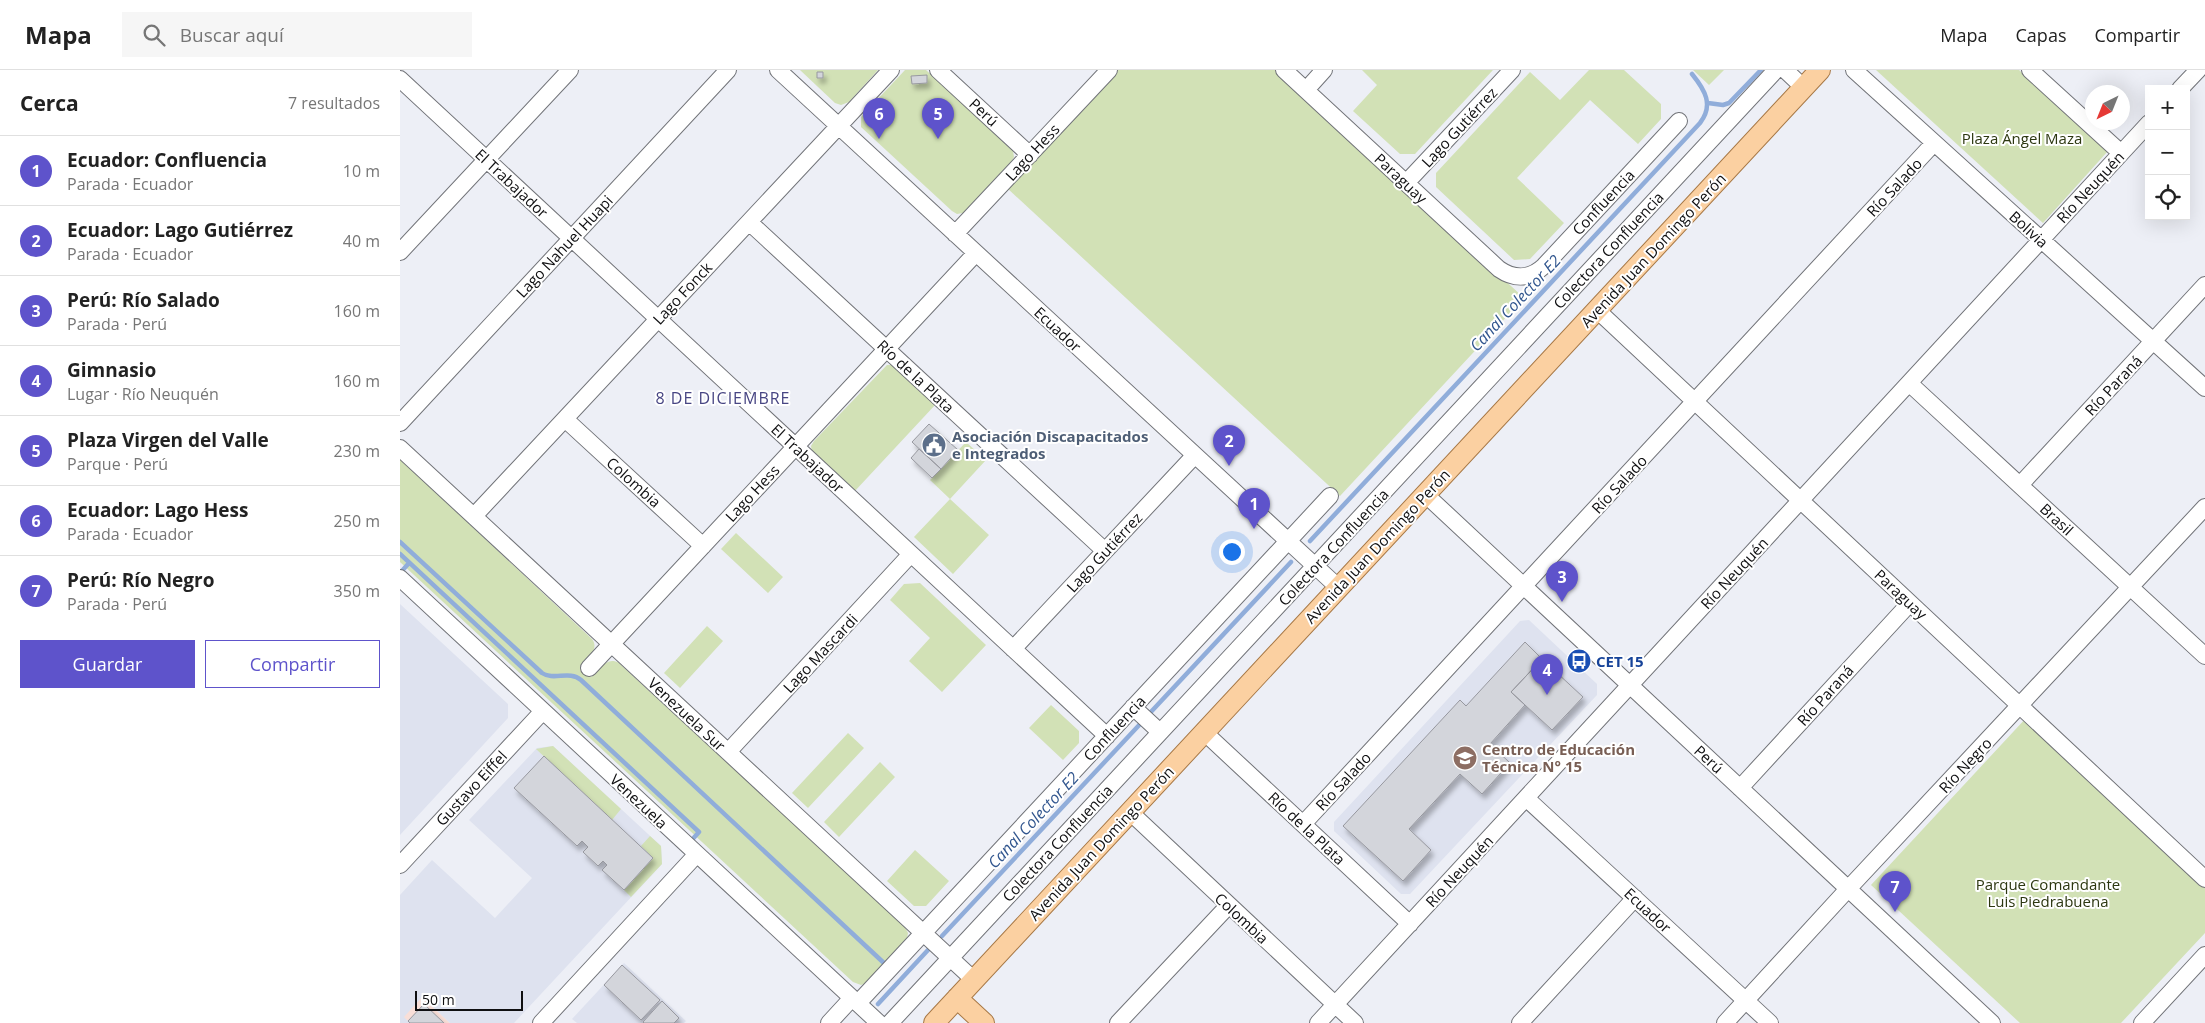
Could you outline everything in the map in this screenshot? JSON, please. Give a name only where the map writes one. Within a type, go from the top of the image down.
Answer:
[{"type":"main road","name":"Avenida Juan Domingo Perón","points":[[934,1023],[1820,70]]},
{"type":"main road","points":[[957,998],[984,1023]]},
{"type":"street","points":[[400,252],[570,70]]},
{"type":"street","name":"Lago Nahuel Huapi","points":[[400,423],[728,70]]},
{"type":"street","name":"Ecuador","points":[[778,70],[1339,588]]},
{"type":"street","name":"Lago Fonck","points":[[474,516],[891,70]]},
{"type":"street","name":"Perú","points":[[938,70],[1030,154]]},
{"type":"street","name":"Lago Hess","points":[[955,234],[1109,70]]},
{"type":"street","name":"Paraguay","points":[[1284,70],[1499,269],[1506,274],[1523,277]]},
{"type":"street","points":[[1306,90],[1324,70]]},
{"type":"street","name":"Lago Gutiérrez","points":[[1406,183],[1512,70]]},
{"type":"street","name":"Colectora Confluencia","points":[[890,1023],[1776,70]]},
{"type":"street","points":[[1785,70],[1803,87]]},
{"type":"street","name":"Bolivia","points":[[1854,70],[2205,388]]},
{"type":"street","points":[[2030,70],[2121,153]]},
{"type":"street","points":[[2184,85],[2198,70]]},
{"type":"street","name":"El Trabajador","points":[[404,76],[486,160],[1106,736]]},
{"type":"street","name":"Confluencia","points":[[1523,277],[1531,276],[1544,266],[1679,121]]},
{"type":"street","name":"Río Neuquén","points":[[1318,1023],[2145,127]]},
{"type":"street","name":"Río Salado","points":[[1303,824],[1934,143]]},
{"type":"street","name":"Río de la Plata","points":[[749,222],[1106,550]]},
{"type":"street","name":"Lago Hess","points":[[589,668],[976,252]]},
{"type":"street","name":"Río Paraná","points":[[2020,485],[2205,285]]},
{"type":"street","name":"Paraguay","points":[[1597,310],[2205,879]]},
{"type":"street","name":"Brasil","points":[[1909,382],[2205,656]]},
{"type":"street","name":"Colombia","points":[[564,419],[703,546]]},
{"type":"street","name":"Venezuela Sur","points":[[400,448],[974,980]]},
{"type":"street","name":"Lago Gutiérrez","points":[[1013,649],[1195,455]]},
{"type":"street","name":"Perú","points":[[1426,494],[1992,1023]]},
{"type":"street","name":"Confluencia","points":[[829,1023],[923,933],[1330,496]]},
{"type":"street","name":"Río Negro","points":[[1725,1023],[2205,507]]},
{"type":"street","name":"Lago Mascardi","points":[[728,752],[911,554]]},
{"type":"street","name":"Venezuela","points":[[400,578],[879,1023]]},
{"type":"street","name":"Río Paraná","points":[[1740,788],[1910,603]]},
{"type":"street","points":[[1134,707],[1160,732]]},
{"type":"street","name":"Gustavo Eiffel","points":[[400,864],[543,711]]},
{"type":"street","name":"Río de la Plata","points":[[1204,732],[1410,924]]},
{"type":"street","name":"Ecuador","points":[[1526,798],[1770,1023]]},
{"type":"street","name":"Colombia","points":[[1130,812],[1355,1023]]},
{"type":"street","points":[[540,1023],[697,854]]},
{"type":"street","points":[[1520,1023],[1635,898]]},
{"type":"street","points":[[1118,1023],[1229,905]]},
{"type":"street","points":[[2142,1023],[2205,955]]},
{"type":"shaded area","points":[[400,604],[508,704],[508,718],[400,835]]},
{"type":"shaded area","name":"Centro de Educación Técnica N° 15","points":[[1529,620],[1597,684],[1597,695],[1410,894],[1401,894],[1334,831],[1334,822],[1520,621]]},
{"type":"shaded area","points":[[553,746],[661,846],[662,864],[514,1023],[450,1023],[422,997],[404,1017],[410,1023],[400,1023],[400,895],[432,860],[495,918],[532,878],[469,820],[537,748]]},
{"type":"shaded area","points":[[624,963],[686,1021],[684,1023],[577,1023],[572,1019]]},
{"type":"shaded area","points":[[422,997],[450,1023],[410,1023],[403,1017]]},
{"type":"green space","points":[[800,70],[878,70],[849,102],[841,105],[835,103]]},
{"type":"green space","points":[[905,70],[926,70],[1013,151],[1014,157],[1011,162],[963,213],[957,214],[952,211],[861,127],[861,117]]},
{"type":"green space","points":[[1116,70],[1278,70],[1524,298],[1340,496],[1007,188]]},
{"type":"green space","points":[[1362,70],[1493,70],[1415,154],[1400,154],[1353,111],[1377,85]]},
{"type":"green space","points":[[1589,70],[1624,70],[1661,104],[1661,119],[1638,144],[1590,100],[1517,178],[1564,223],[1530,259],[1514,260],[1436,187],[1436,173],[1530,72],[1560,100]]},
{"type":"green space","points":[[1693,70],[1724,70],[1709,85]]},
{"type":"green space","name":"Plaza Ángel Maza","points":[[1876,70],[2019,70],[2108,151],[2043,223]]},
{"type":"green space","points":[[887,365],[894,365],[936,404],[854,492],[812,452],[811,446]]},
{"type":"green space","points":[[966,442],[986,460],[950,499],[930,480]]},
{"type":"green space","points":[[400,459],[592,639],[594,650],[580,666],[591,677],[610,661],[619,663],[905,927],[908,933],[907,938],[866,983],[861,985],[853,982],[400,562]]},
{"type":"green space","points":[[950,499],[989,535],[953,574],[914,537]]},
{"type":"green space","points":[[736,533],[783,577],[768,593],[721,549]]},
{"type":"green space","points":[[920,583],[986,645],[942,692],[909,661],[930,638],[890,600],[904,584]]},
{"type":"green space","points":[[707,626],[723,641],[680,688],[664,673]]},
{"type":"green space","points":[[1051,705],[1079,731],[1079,743],[1063,760],[1029,728]]},
{"type":"green space","name":"Parque Comandante Luis Piedrabuena","points":[[2027,717],[2205,883],[2205,933],[2121,1023],[2020,1023],[1871,885]]},
{"type":"green space","points":[[848,733],[864,748],[808,808],[792,793]]},
{"type":"green space","points":[[553,746],[621,809],[612,820],[536,749]]},
{"type":"green space","points":[[880,762],[895,777],[839,837],[824,822]]},
{"type":"green space","points":[[650,836],[661,846],[662,864],[631,897],[624,890],[653,858],[641,846]]},
{"type":"green space","points":[[915,850],[949,881],[926,906],[914,906],[887,881]]},
{"type":"building","points":[[817,72],[823,72],[823,78],[817,78]]},
{"type":"building","points":[[927,75],[927,83],[912,84],[911,76]]},
{"type":"building","name":"Asociación Discapacitados e Integrados","points":[[929,424],[958,450],[941,469],[912,442]]},
{"type":"building","points":[[919,449],[941,469],[932,478],[911,458]]},
{"type":"building","name":"Centro de Educación Técnica N° 15","points":[[1525,642],[1542,659],[1511,692],[1525,705],[1490,744],[1510,763],[1482,794],[1460,774],[1409,829],[1431,850],[1403,881],[1343,826],[1460,700],[1466,706]]},
{"type":"building","points":[[1542,659],[1583,697],[1552,730],[1511,692]]},
{"type":"building","points":[[544,756],[653,858],[624,890],[602,870],[607,865],[603,861],[598,866],[583,852],[588,847],[582,841],[577,846],[514,788]]},
{"type":"building","points":[[622,965],[660,1000],[641,1020],[604,985]]},
{"type":"building","points":[[662,1001],[679,1018],[674,1023],[644,1023],[643,1022]]},
{"type":"building","points":[[424,1004],[444,1023],[410,1023],[408,1021]]},
{"type":"waterway","points":[[1708,103],[1723,105],[1729,103],[1761,70]]},
{"type":"waterway","name":"Canal Colector E2","points":[[1310,541],[1700,123],[1707,104],[1704,92],[1692,74]]},
{"type":"waterway","points":[[400,542],[542,673],[551,676],[572,676],[581,680],[885,964]]},
{"type":"waterway","points":[[400,554],[699,832],[690,842]]},
{"type":"waterway","name":"Canal Colector E2","points":[[1149,714],[1291,562]]},
{"type":"waterway","points":[[400,573],[409,563]]},
{"type":"waterway","name":"Canal Colector E2","points":[[942,936],[1142,722]]},
{"type":"waterway","name":"Canal Colector E2","points":[[878,1004],[928,950]]},
{"type":"place","name":"Ecuador: Lago Hess","points":[[879,139]]},
{"type":"place","name":"Plaza Virgen del Valle","points":[[938,139]]},
{"type":"place","name":"Asociación Discapacitados e Integrados","points":[[934,445]]},
{"type":"place","name":"Ecuador: Lago Gutiérrez","points":[[1229,466]]},
{"type":"place","name":"Ecuador: Confluencia","points":[[1254,529]]},
{"type":"place","name":"Perú: Río Salado","points":[[1562,602]]},
{"type":"place","name":"CET 15","points":[[1579,661]]},
{"type":"place","name":"Gimnasio","points":[[1547,695]]},
{"type":"place","name":"Centro de Educación Técnica N° 15","points":[[1465,758]]},
{"type":"place","name":"Perú: Río Negro","points":[[1895,912]]},
{"type":"district","name":"8 DE DICIEMBRE","points":[[723,398]]}]
